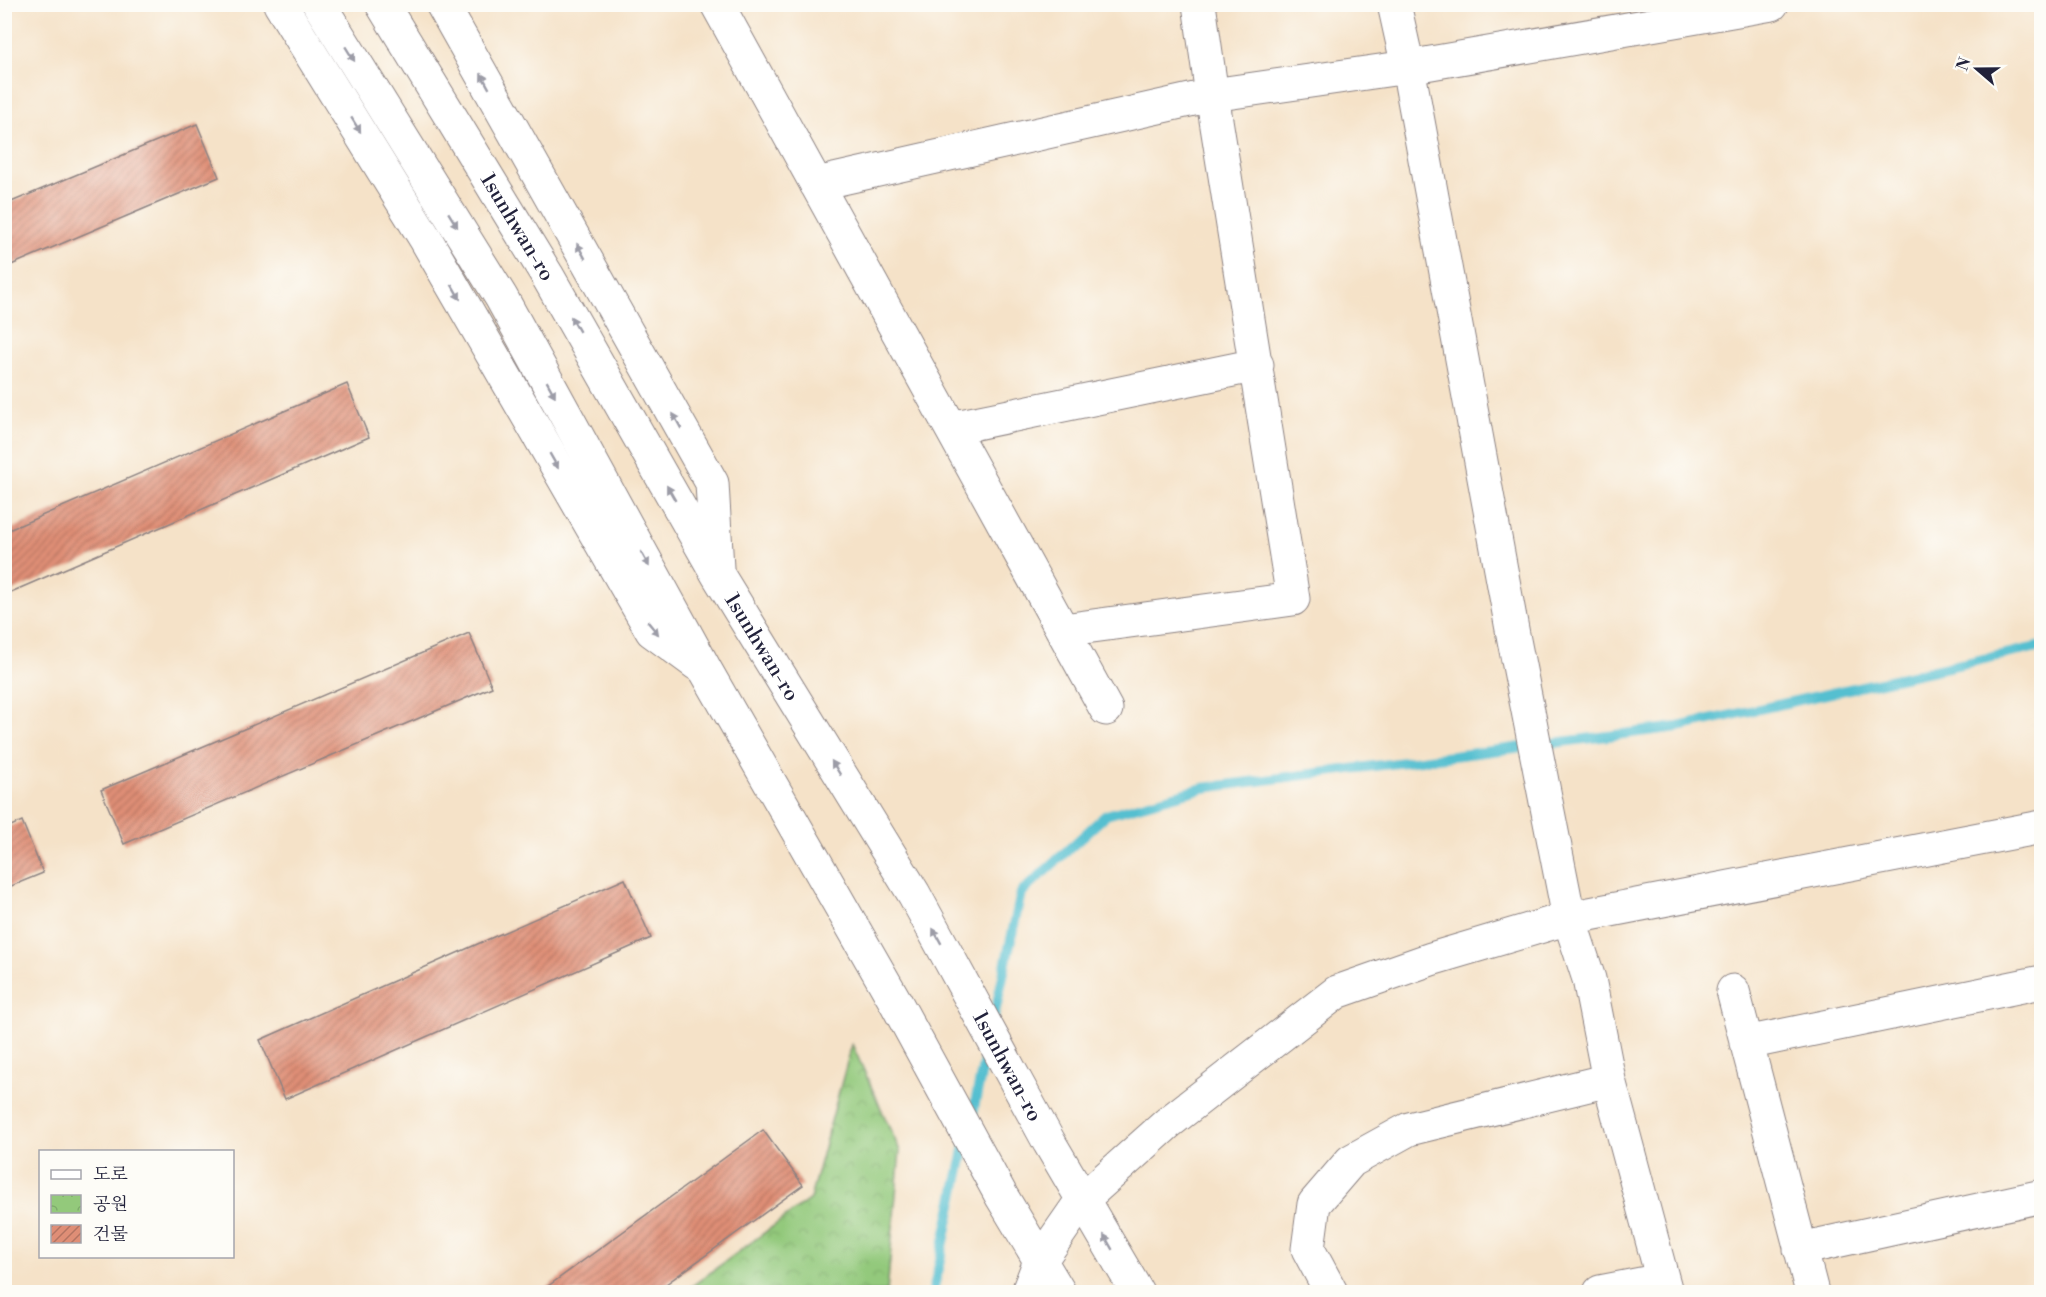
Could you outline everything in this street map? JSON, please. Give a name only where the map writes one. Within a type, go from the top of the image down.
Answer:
[{"type":"street","points":[[280,4],[425,238],[652,630],[706,671]]},
{"type":"street","points":[[320,4],[501,297],[706,671],[895,1001],[1002,1197],[1059,1293]]},
{"type":"street","name":"1sunhwan-ro","points":[[382,4],[547,275],[718,575],[914,894],[1049,1142],[1137,1293]]},
{"type":"street","points":[[442,4],[712,483],[718,575]]},
{"type":"street","points":[[717,4],[1107,709]]},
{"type":"street","points":[[1063,630],[1293,598],[1199,4]]},
{"type":"street","points":[[1394,4],[1408,67],[1514,640],[1569,918],[1589,979],[1609,1080],[1664,1286],[1600,1293]]},
{"type":"street","points":[[816,184],[1212,95],[1408,67],[1772,4]]},
{"type":"street","points":[[951,428],[1257,365]]},
{"type":"street","points":[[1028,1293],[1040,1261],[1083,1199],[1168,1123],[1337,992],[1431,959],[1569,918],[2042,827]]},
{"type":"street","points":[[1746,1043],[2042,982]]},
{"type":"street","points":[[1733,991],[1812,1293]]},
{"type":"street","points":[[1331,1293],[1308,1249],[1314,1204],[1351,1161],[1409,1129],[1609,1080]]},
{"type":"street","points":[[1800,1249],[2042,1196]]},
{"type":"green space","points":[[852,1044],[900,1151],[887,1292],[684,1292],[810,1199]]},
{"type":"building","points":[[197,124],[219,177],[4,268],[4,205]]},
{"type":"building","points":[[347,384],[369,437],[4,595],[4,532]]},
{"type":"building","points":[[469,633],[492,687],[124,844],[101,790]]},
{"type":"building","points":[[22,821],[43,873],[4,889],[4,829]]},
{"type":"building","points":[[625,879],[651,938],[285,1099],[260,1040]]},
{"type":"building","points":[[763,1130],[803,1185],[655,1292],[540,1292]]},
{"type":"waterway","points":[[993,1022],[1021,893],[1106,815],[1203,788],[1678,727],[2042,646]]},
{"type":"waterway","points":[[971,1122],[987,1046]]},
{"type":"waterway","points":[[933,1292],[965,1146]]}]
